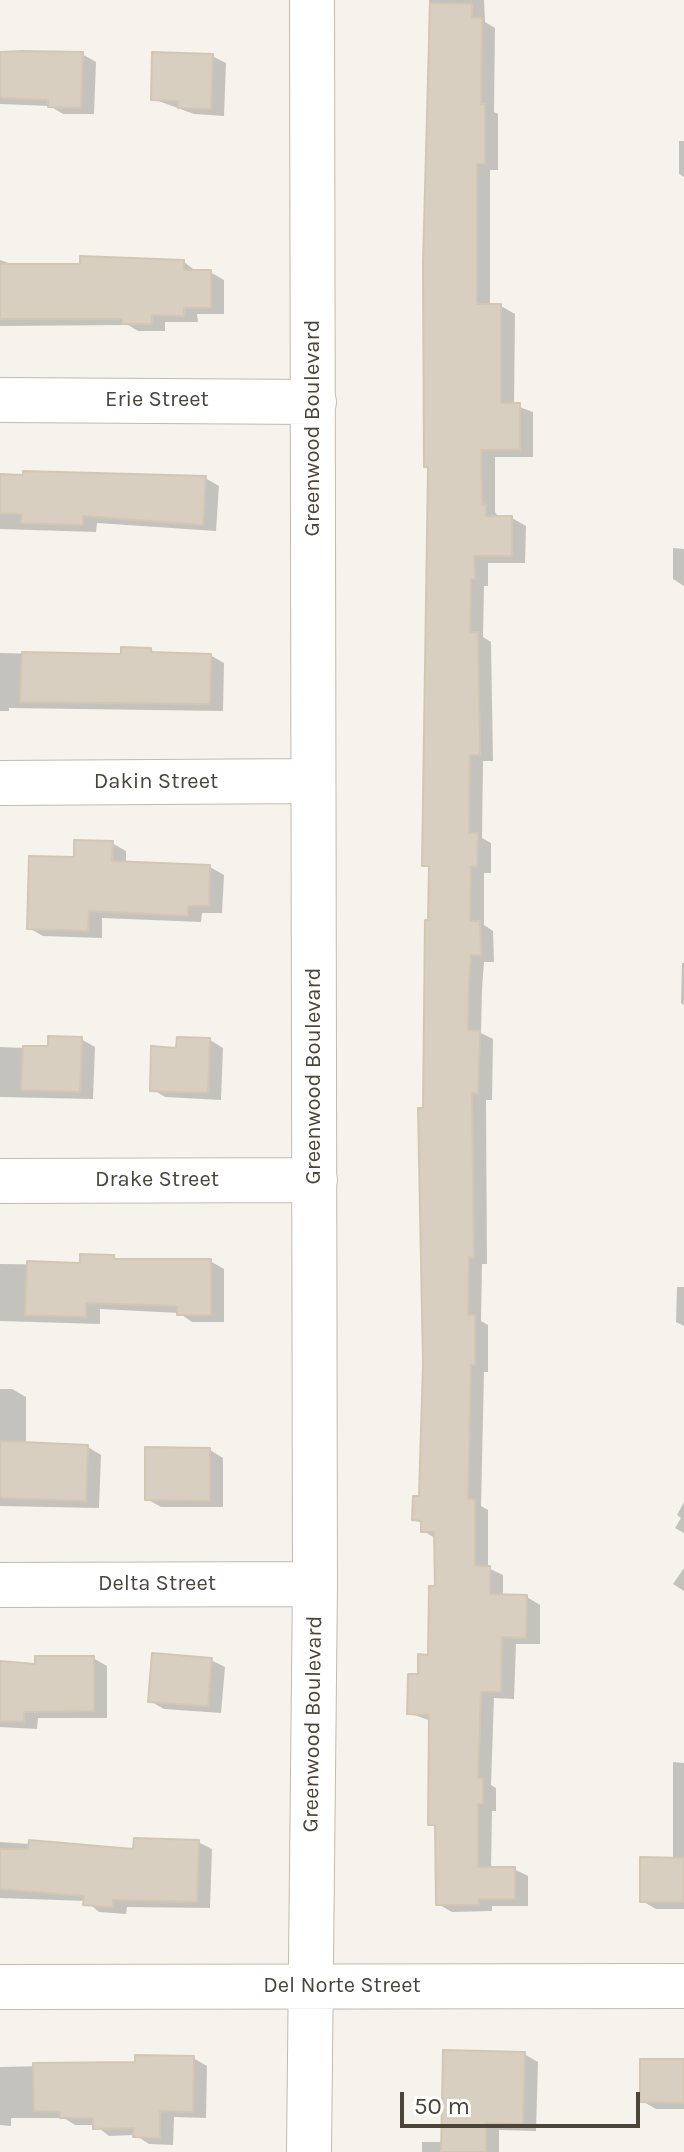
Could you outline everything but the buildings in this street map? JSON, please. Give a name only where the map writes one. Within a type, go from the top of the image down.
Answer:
[{"type":"street","name":"Greenwood Boulevard","points":[[309,2152],[315,1584],[311,781],[314,402],[312,0]]},
{"type":"street","name":"Erie Street","points":[[0,400],[314,402]]},
{"type":"street","name":"Dakin Street","points":[[0,783],[311,781]]},
{"type":"street","name":"Drake Street","points":[[0,1181],[315,1180]]},
{"type":"street","name":"Delta Street","points":[[0,1585],[315,1584]]},
{"type":"street","name":"Del Norte Street","points":[[0,1987],[684,1986]]}]
